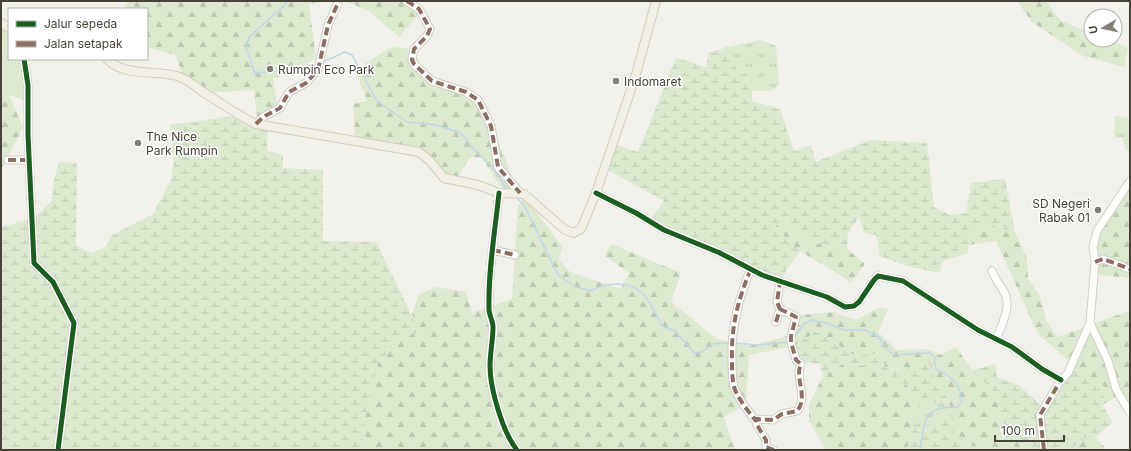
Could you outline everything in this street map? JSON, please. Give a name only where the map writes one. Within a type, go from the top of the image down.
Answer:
[{"type":"main road","points":[[108,60],[115,66],[126,70],[166,74],[184,79],[243,118],[256,124],[419,152],[429,160],[444,178],[478,185],[503,194],[518,193],[527,196],[564,229],[573,233],[580,229],[596,193],[635,78],[656,1]]},
{"type":"street","points":[[256,124],[263,117],[280,108],[289,92],[306,83],[321,63],[328,25],[339,1]]},
{"type":"street","points":[[407,1],[419,9],[430,29],[427,36],[414,49],[412,60],[414,64],[432,81],[466,92],[478,100],[491,126],[498,167],[518,193]]},
{"type":"street","points":[[24,60],[28,85],[28,135],[34,263],[53,282],[74,323],[58,450]]},
{"type":"street","points":[[8,160],[30,160]]},
{"type":"street","points":[[1044,450],[1040,415],[1071,366],[1090,323],[1095,262],[1093,247],[1097,231],[1130,181]]},
{"type":"street","points":[[596,193],[636,213],[664,230],[720,253],[780,282],[827,297],[848,307],[859,302],[876,278],[882,275],[904,281],[978,330],[1012,346],[1042,369],[1061,380]]},
{"type":"street","points":[[503,194],[493,250],[489,310],[493,325],[490,366],[492,385],[508,433],[518,450]]},
{"type":"street","points":[[493,250],[515,255]]},
{"type":"street","points":[[1095,262],[1103,259],[1130,269]]},
{"type":"street","points":[[751,269],[734,315],[731,345],[734,388],[749,413],[756,421],[766,440],[766,447],[774,450]]},
{"type":"street","points":[[992,271],[996,282],[1004,290],[1008,298],[1007,310],[996,338]]},
{"type":"street","points":[[756,421],[758,419],[773,420],[782,414],[794,412],[799,408],[803,394],[800,373],[801,364],[796,360],[791,339],[796,317],[780,309],[776,302],[780,282]]},
{"type":"street","points":[[776,322],[780,309]]},
{"type":"street","points":[[1090,323],[1108,361],[1119,394],[1130,413]]},
{"type":"green space","name":"Rumpin Eco Park","points":[[128,1],[325,1],[309,4],[316,59],[273,79],[278,109],[258,124],[254,90],[204,93],[184,77],[175,55],[148,47],[148,8],[124,8]]},
{"type":"green space","points":[[345,1],[413,1],[420,13],[399,37],[369,11]]},
{"type":"green space","points":[[1017,1],[1046,1],[1061,21],[1083,30],[1083,48],[1123,48],[1123,46],[1128,48],[1124,67],[1083,56],[1032,22]]},
{"type":"green space","points":[[1,28],[8,30],[8,60],[26,60],[27,102],[1,91]]},
{"type":"green space","points":[[761,40],[776,46],[779,85],[771,91],[752,91],[752,78],[736,68],[728,47]]},
{"type":"green space","points":[[391,47],[407,48],[418,59],[430,84],[475,99],[490,122],[518,190],[505,194],[482,158],[470,157],[453,185],[437,175],[422,152],[355,140],[353,104],[367,101],[355,70]]},
{"type":"green space","points":[[728,47],[736,68],[752,78],[752,101],[780,109],[794,151],[811,145],[816,162],[870,140],[927,143],[934,207],[950,215],[966,213],[971,183],[1005,179],[1015,232],[986,224],[969,236],[968,253],[943,261],[939,273],[907,266],[880,256],[877,236],[864,232],[859,217],[848,233],[847,249],[810,242],[781,217],[775,228],[800,251],[779,281],[672,233],[651,218],[664,201],[606,169],[614,144],[638,152],[676,58],[706,67],[708,53]]},
{"type":"green space","points":[[1,91],[9,94],[23,128],[1,170]]},
{"type":"green space","points":[[234,116],[268,127],[267,151],[283,155],[283,168],[323,170],[323,241],[376,242],[420,332],[400,339],[378,363],[364,423],[362,450],[1,450],[1,227],[34,218],[52,201],[53,185],[59,162],[77,163],[76,245],[91,253],[106,247],[112,235],[153,214],[171,180],[174,161],[170,125]]},
{"type":"green space","points":[[1115,116],[1130,118],[1130,151],[1126,150],[1122,137],[1114,138]]},
{"type":"green space","points":[[1130,180],[1130,278],[1099,275],[1097,238]]},
{"type":"green space","points":[[525,197],[562,246],[559,260],[570,272],[621,289],[629,273],[605,256],[611,244],[681,273],[671,302],[717,339],[750,346],[794,334],[799,315],[834,312],[856,320],[878,308],[888,309],[878,332],[897,350],[927,349],[941,355],[956,347],[972,370],[996,394],[1003,428],[1023,446],[1049,450],[980,450],[955,434],[949,401],[936,382],[929,362],[904,370],[886,367],[880,353],[855,356],[817,331],[794,346],[749,355],[746,405],[724,417],[735,450],[362,450],[364,423],[378,363],[400,339],[419,332],[412,314],[419,294],[436,287],[466,292],[472,313],[512,299],[518,206]]},
{"type":"green space","points":[[781,217],[810,242],[847,249],[865,264],[851,282],[800,251],[775,228]]},
{"type":"green space","points":[[986,224],[1015,232],[1027,258],[1028,279],[1039,294],[1047,322],[1058,337],[1130,310],[1130,411],[1117,397],[1102,405],[1070,362],[1038,334],[996,241],[968,245],[969,236]]},
{"type":"green space","points":[[817,331],[855,356],[880,353],[886,368],[904,370],[929,362],[936,382],[949,401],[919,405],[909,387],[887,371],[846,362],[823,376],[820,364],[798,361],[794,346]]},
{"type":"green space","points":[[846,362],[887,371],[909,387],[919,405],[911,430],[907,450],[826,450],[809,421],[809,404],[823,376]]},
{"type":"green space","points":[[1070,363],[1105,387],[1102,405],[1113,422],[1096,437],[1083,439],[1070,450],[1049,450],[1023,446],[1003,428],[996,394],[972,370],[995,364],[997,377],[1019,385],[1044,408]]},
{"type":"green space","points":[[949,401],[952,416],[911,430],[919,405]]},
{"type":"green space","points":[[952,416],[955,434],[980,450],[907,450],[911,430]]},
{"type":"green space","points":[[1096,437],[1107,450],[1070,450],[1083,439]]},
{"type":"waterway","points":[[286,1],[285,5],[249,37],[246,48],[255,73],[293,70],[317,64]]},
{"type":"waterway","points":[[323,62],[345,52],[352,55],[377,101],[407,122],[436,125],[461,133],[474,150],[491,166],[507,189]]},
{"type":"waterway","points":[[516,197],[524,205],[558,275],[576,287],[591,291],[605,285],[613,284],[628,285],[636,288],[647,299],[662,326],[675,331],[694,353],[702,352],[712,344],[729,343]]},
{"type":"waterway","points":[[794,338],[804,324],[812,320],[827,323],[844,330],[865,330],[879,337],[886,349],[895,355],[929,353],[935,357],[935,367],[953,380],[957,385],[962,400],[958,407],[938,409],[927,417],[920,450]]},
{"type":"waterway","points":[[735,343],[757,345],[789,342]]},
{"type":"marked path","points":[[256,124],[263,117],[280,108],[289,92],[306,83],[318,70],[328,25],[339,1]]},
{"type":"marked path","points":[[407,1],[419,9],[430,29],[427,36],[414,49],[412,60],[414,64],[432,81],[466,92],[478,100],[491,126],[498,167],[520,193]]},
{"type":"marked path","points":[[8,160],[30,160]]},
{"type":"marked path","points":[[493,250],[515,255]]},
{"type":"marked path","points":[[1095,262],[1103,259],[1130,269]]},
{"type":"marked path","points":[[751,269],[742,291],[736,313],[732,347],[732,369],[733,384],[738,396],[756,421]]},
{"type":"marked path","points":[[776,322],[780,309],[777,302],[780,282]]},
{"type":"marked path","points":[[774,450],[766,447],[766,440],[757,425],[756,419],[773,420],[782,414],[797,411],[802,400],[799,375],[801,364],[796,360],[791,342],[796,317],[780,309]]},
{"type":"marked path","points":[[1044,450],[1040,415],[1061,380]]},
{"type":"cycle path","points":[[24,60],[28,85],[28,135],[34,263],[53,282],[74,323],[58,450]]},
{"type":"cycle path","points":[[499,193],[492,251],[489,295],[489,309],[493,327],[490,361],[491,376],[492,386],[502,422],[517,450]]},
{"type":"cycle path","points":[[596,193],[636,213],[664,230],[720,253],[762,275],[827,297],[845,307],[854,306],[859,302],[878,276],[903,281],[978,330],[1012,347],[1042,369],[1061,380]]},
{"type":"place","name":"Rumpin Eco Park","points":[[270,69]]},
{"type":"place","name":"Indomaret","points":[[616,81]]},
{"type":"place","name":"The Nice Park Rumpin","points":[[138,143]]},
{"type":"place","name":"SD Negeri Rabak 01","points":[[1098,210]]}]
